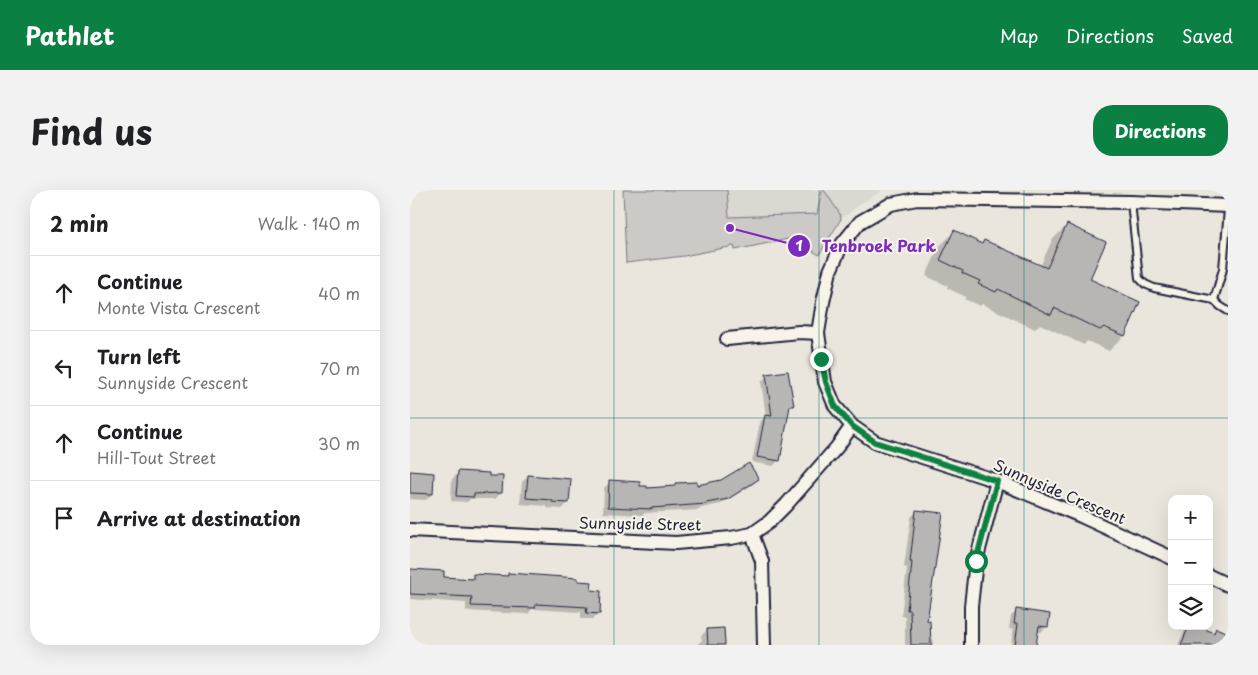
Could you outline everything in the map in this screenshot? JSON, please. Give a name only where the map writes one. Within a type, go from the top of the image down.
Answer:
[{"type":"street","name":"Sunnyside Crescent","points":[[1168,556],[1081,516],[997,481],[875,442],[852,426],[835,406],[826,382],[818,333],[823,302],[830,271],[842,244],[860,222],[891,204],[917,200],[1131,202],[1228,208]]},
{"type":"street","points":[[726,339],[799,332],[818,333]]},
{"type":"street","name":"Sunnyside Street","points":[[410,530],[676,543],[752,534],[769,522],[786,505],[852,426]]},
{"type":"street","points":[[971,645],[971,606],[976,561],[997,481]]},
{"type":"street","points":[[752,534],[762,561],[764,645]]},
{"type":"street","points":[[1213,578],[1228,585]]},
{"type":"lane","points":[[1131,202],[1139,278],[1145,284],[1154,288],[1214,300],[1228,311]]},
{"type":"lane","points":[[1214,300],[1223,269],[1228,208]]},
{"type":"shaded area","points":[[623,190],[883,190],[841,219],[819,255],[793,238],[735,250],[734,246],[684,256],[626,263]]},
{"type":"shaded area","points":[[623,190],[727,190],[729,217],[817,214],[822,190],[824,190],[840,214],[841,219],[819,255],[793,238],[735,250],[734,246],[684,256],[626,263]]},
{"type":"building","points":[[1067,224],[1106,242],[1090,279],[1140,302],[1125,336],[1104,327],[1100,330],[1054,308],[1051,315],[998,289],[996,292],[978,284],[980,281],[940,260],[954,230],[982,244],[984,240],[1047,268]]},
{"type":"building","points":[[788,371],[794,406],[790,406],[780,461],[757,457],[765,415],[772,416],[766,374]]},
{"type":"building","points":[[749,463],[759,479],[728,499],[706,504],[651,509],[608,507],[609,480],[640,482],[640,486],[647,486],[647,488],[675,486],[675,483],[697,482],[697,485],[721,480]]},
{"type":"building","points":[[410,471],[434,473],[433,494],[410,493]]},
{"type":"building","points":[[458,471],[489,473],[489,476],[503,476],[502,493],[474,494],[474,497],[456,496]]},
{"type":"building","points":[[528,475],[571,479],[569,503],[526,498]]},
{"type":"building","points":[[916,510],[943,513],[927,621],[930,621],[931,645],[911,645],[910,610],[907,610]]},
{"type":"building","points":[[410,569],[444,571],[444,577],[473,579],[473,574],[508,576],[508,573],[578,578],[578,581],[592,582],[591,590],[601,591],[600,614],[586,613],[587,607],[536,604],[535,608],[471,606],[472,597],[410,594]]},
{"type":"building","points":[[1016,609],[1050,614],[1048,627],[1039,626],[1036,645],[1015,645],[1018,624],[1014,624]]},
{"type":"building","points":[[724,628],[725,645],[708,645],[707,629]]},
{"type":"building","points":[[1216,628],[1228,633],[1228,645],[1181,645],[1187,630],[1207,630],[1214,633]]},
{"type":"place","name":"Tenbroek Park","points":[[730,228]]},
{"type":"route","points":[[821,359],[826,382],[835,406],[852,426],[875,442],[997,481],[976,561]]}]
